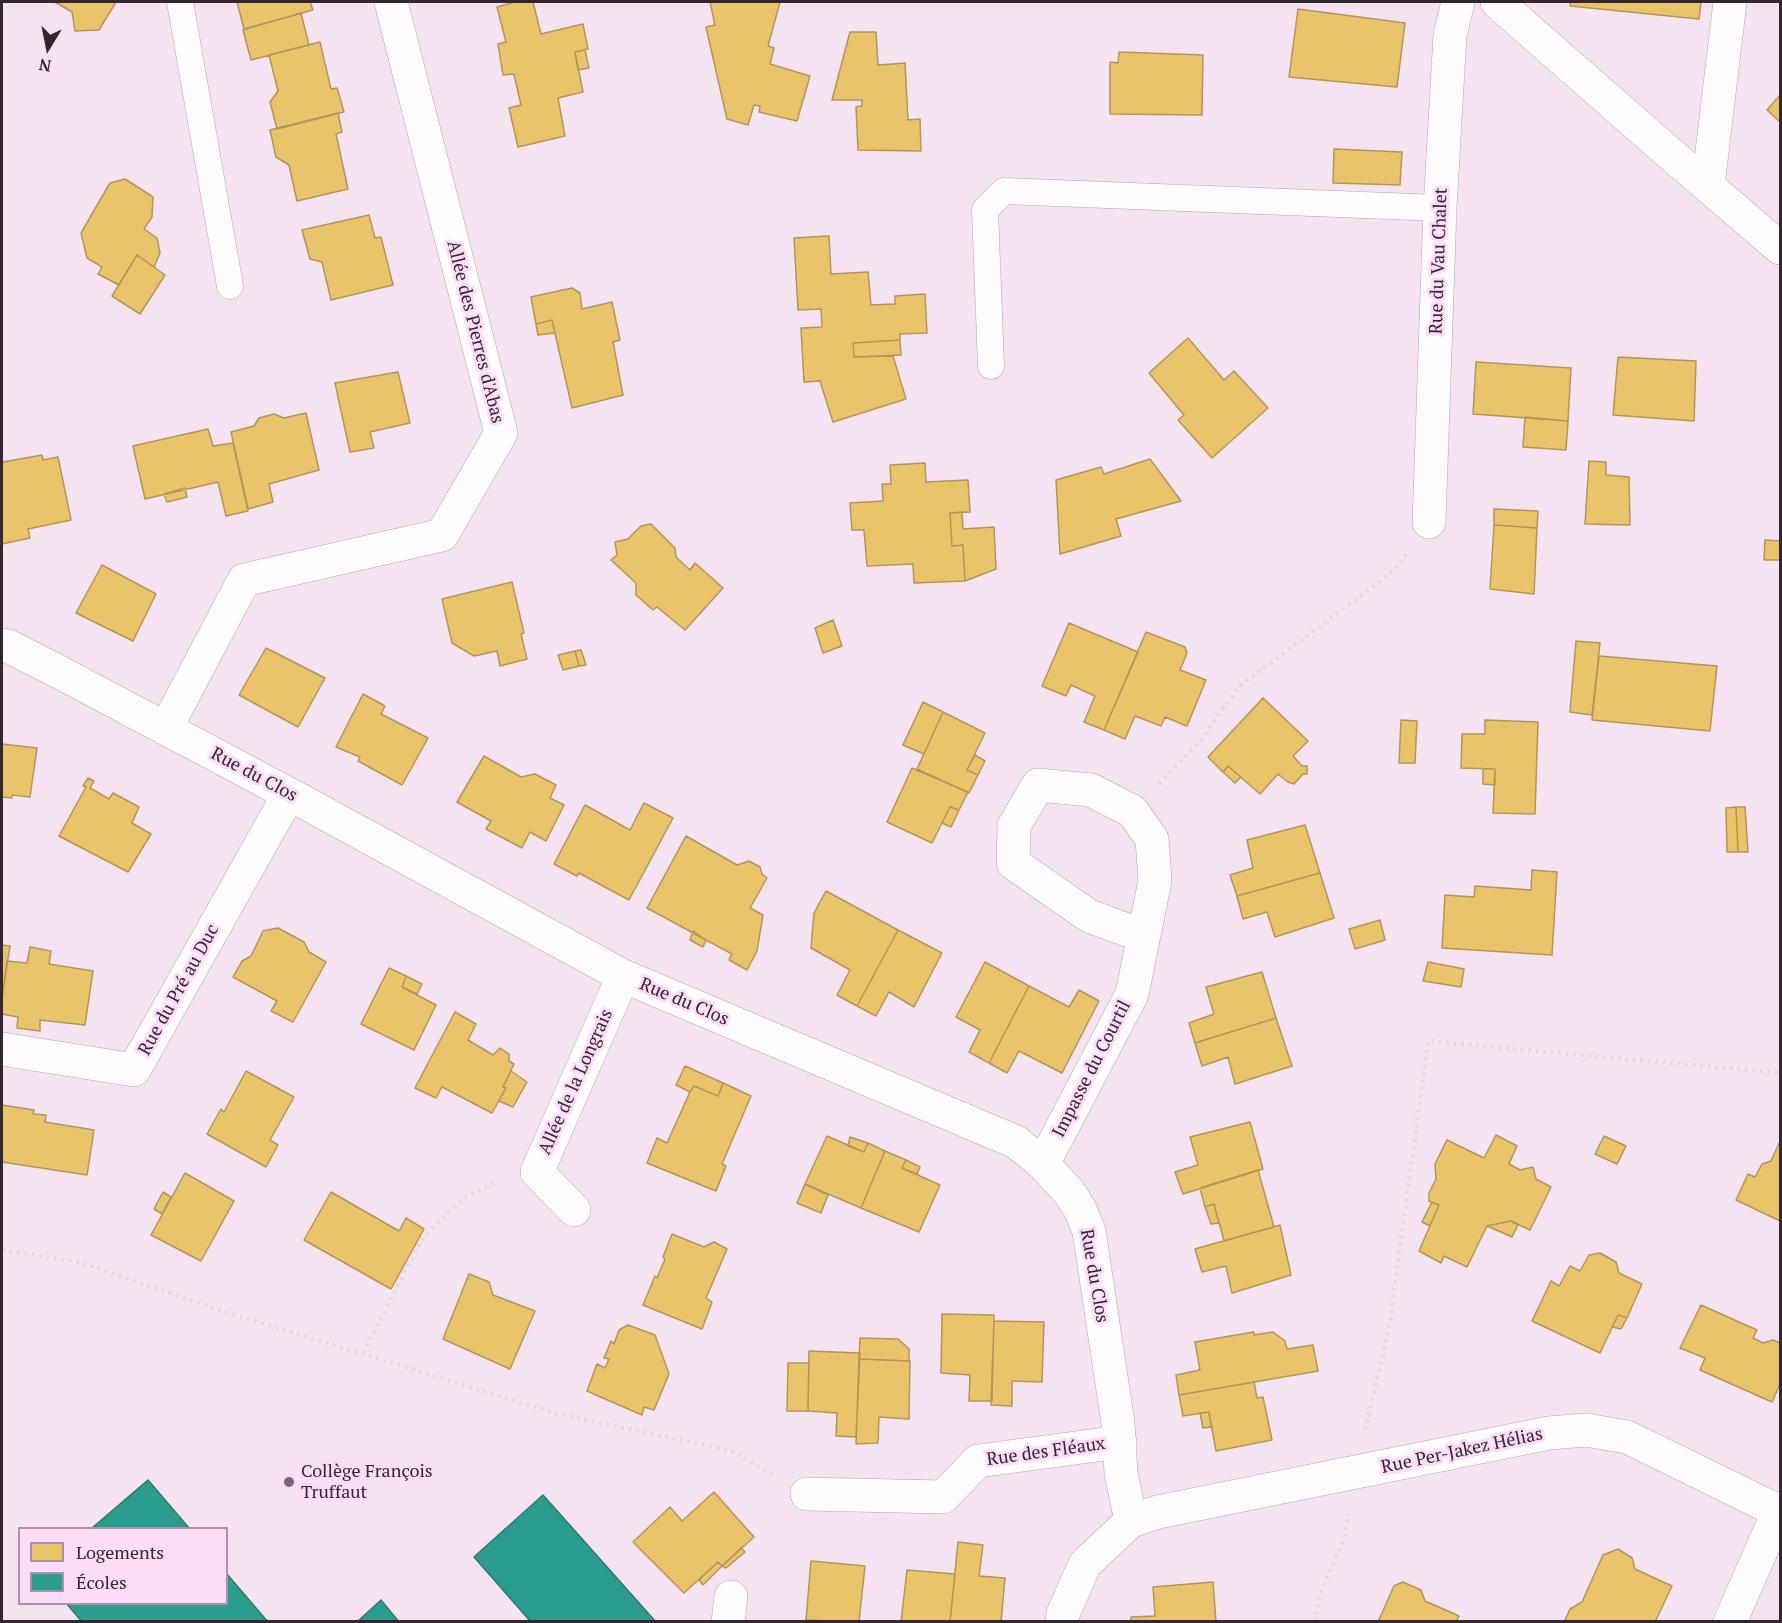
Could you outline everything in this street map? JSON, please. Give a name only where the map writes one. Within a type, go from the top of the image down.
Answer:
[{"type":"street","name":"Allée des Pierres d'Abas","points":[[166,728],[244,580],[442,535],[501,433],[392,2]]},
{"type":"street","name":"Rue du Vau Chalet","points":[[1429,522],[1440,208],[1450,35],[1458,2]]},
{"type":"street","points":[[1497,2],[1780,248]]},
{"type":"street","points":[[1708,185],[1730,2]]},
{"type":"street","name":"Rue du Clos","points":[[2,645],[8,646],[166,728],[623,976],[1016,1142],[1057,1178],[1080,1209],[1089,1231],[1120,1442],[1121,1473],[1131,1521]]},
{"type":"street","name":"Impasse du Courtil","points":[[1043,1164],[1132,994],[1155,881],[1152,839],[1132,811],[1091,790],[1038,785],[1014,826],[1013,863],[1089,916],[1143,936]]},
{"type":"street","name":"Rue du Pré au Duc","points":[[2,1049],[134,1070],[289,794]]},
{"type":"street","name":"Allée de la Longrais","points":[[574,1210],[537,1172],[623,976]]},
{"type":"street","name":"Rue Per-Jakez Hélias","points":[[1131,1521],[1158,1512],[1549,1433],[1586,1430],[1627,1437],[1780,1510]]},
{"type":"street","name":"Rue des Fléaux","points":[[807,1494],[943,1497],[978,1461],[1120,1442]]},
{"type":"street","points":[[1730,1622],[1780,1510]]},
{"type":"street","points":[[1062,1622],[1063,1614],[1085,1564],[1131,1521]]},
{"type":"lane","points":[[180,2],[230,286]]},
{"type":"lane","points":[[991,366],[985,210],[1004,191],[1440,208]]},
{"type":"path","points":[[1132,811],[1202,739],[1228,700],[1240,687],[1391,573],[1429,522]]},
{"type":"path","points":[[1315,1622],[1318,1597],[1344,1538],[1355,1473],[1389,1328],[1428,1041],[1780,1073]]},
{"type":"path","points":[[363,1353],[421,1241],[444,1216],[466,1197],[493,1182],[537,1172]]},
{"type":"path","points":[[2,1250],[79,1262],[226,1312],[555,1413],[732,1451],[807,1494]]},
{"type":"building: Logements","points":[[55,2],[116,2],[99,30],[75,31],[72,12]]},
{"type":"building: Logements","points":[[237,2],[310,2],[313,10],[244,29]]},
{"type":"building: Logements","points":[[515,2],[533,2],[541,34],[583,24],[588,49],[575,52],[583,92],[558,98],[565,136],[518,147],[509,108],[521,105],[514,74],[503,75],[498,44],[506,42],[497,7]]},
{"type":"building: Logements","points":[[710,2],[780,2],[768,46],[774,48],[770,64],[810,76],[797,121],[759,112],[760,106],[754,105],[748,125],[727,119],[706,27],[715,25]]},
{"type":"building: Logements","points":[[1570,2],[1701,2],[1699,19],[1570,6]]},
{"type":"building: Logements","points":[[1298,9],[1405,23],[1397,87],[1289,77]]},
{"type":"building: Logements","points":[[301,13],[309,45],[251,60],[243,30]]},
{"type":"building: Logements","points":[[850,32],[876,32],[878,65],[905,63],[908,120],[920,119],[921,151],[858,150],[856,107],[862,106],[862,100],[832,100]]},
{"type":"building: Logements","points":[[320,42],[331,89],[337,88],[344,112],[277,129],[270,102],[278,91],[269,55]]},
{"type":"building: Logements","points":[[585,50],[589,68],[578,70],[575,52]]},
{"type":"building: Logements","points":[[1119,52],[1203,55],[1202,115],[1110,114],[1110,62],[1118,63]]},
{"type":"building: Logements","points":[[1780,95],[1780,122],[1767,110]]},
{"type":"building: Logements","points":[[338,113],[342,132],[336,134],[348,189],[297,201],[289,165],[276,157],[270,130]]},
{"type":"building: Logements","points":[[1334,149],[1402,152],[1400,185],[1333,183]]},
{"type":"building: Logements","points":[[125,179],[153,197],[152,217],[144,229],[157,238],[160,253],[154,267],[137,255],[119,285],[98,274],[102,267],[87,258],[81,233],[110,183]]},
{"type":"building: Logements","points":[[369,215],[375,238],[381,237],[393,285],[331,300],[322,262],[310,259],[302,230]]},
{"type":"building: Logements","points":[[829,236],[831,274],[868,272],[871,305],[895,304],[895,296],[925,294],[927,333],[900,334],[900,340],[853,343],[854,357],[893,356],[906,399],[833,422],[820,381],[804,382],[801,328],[822,327],[821,309],[798,310],[794,238]]},
{"type":"building: Logements","points":[[137,255],[165,275],[140,314],[112,296]]},
{"type":"building: Logements","points":[[572,288],[580,293],[582,309],[612,302],[620,340],[613,342],[623,395],[572,408],[552,320],[536,324],[531,297]]},
{"type":"building: Logements","points":[[552,320],[555,333],[538,335],[536,324]]},
{"type":"building: Logements","points":[[1188,338],[1224,380],[1234,371],[1268,408],[1212,458],[1178,420],[1184,415],[1149,373]]},
{"type":"building: Logements","points":[[900,340],[901,355],[854,357],[853,343]]},
{"type":"building: Logements","points":[[1618,357],[1696,361],[1694,421],[1613,415]]},
{"type":"building: Logements","points":[[1476,362],[1571,368],[1568,421],[1473,414]]},
{"type":"building: Logements","points":[[398,372],[410,423],[370,432],[374,448],[350,452],[335,383]]},
{"type":"building: Logements","points":[[306,413],[319,470],[269,484],[273,502],[248,509],[231,432],[254,426],[259,418],[274,414],[284,418]]},
{"type":"building: Logements","points":[[1525,417],[1568,421],[1566,450],[1523,447]]},
{"type":"building: Logements","points":[[208,429],[213,446],[233,443],[248,511],[226,516],[218,482],[145,499],[133,446]]},
{"type":"building: Logements","points":[[42,455],[43,460],[58,457],[71,520],[28,529],[30,538],[2,544],[2,459],[3,462]]},
{"type":"building: Logements","points":[[1150,459],[1181,501],[1116,519],[1121,536],[1060,554],[1056,480],[1101,467],[1104,474]]},
{"type":"building: Logements","points":[[1589,461],[1606,462],[1606,475],[1629,477],[1630,525],[1585,524]]},
{"type":"building: Logements","points":[[925,463],[926,482],[968,480],[970,512],[950,513],[952,546],[963,545],[965,581],[914,583],[913,564],[867,566],[864,530],[852,530],[850,503],[883,501],[882,484],[891,484],[890,465]]},
{"type":"building: Logements","points":[[185,488],[187,497],[167,502],[164,494]]},
{"type":"building: Logements","points":[[1494,509],[1538,511],[1537,528],[1494,525]]},
{"type":"building: Logements","points":[[962,512],[963,529],[994,527],[996,569],[965,581],[963,545],[952,546],[950,513]]},
{"type":"building: Logements","points":[[651,524],[675,548],[676,557],[690,570],[695,563],[723,588],[685,630],[657,607],[653,610],[636,595],[636,583],[611,560],[617,555],[615,542],[628,539],[641,526]]},
{"type":"building: Logements","points":[[1494,525],[1537,528],[1534,594],[1490,589]]},
{"type":"building: Logements","points":[[1765,540],[1780,541],[1780,560],[1764,560]]},
{"type":"building: Logements","points":[[102,565],[156,594],[133,641],[76,613]]},
{"type":"building: Logements","points":[[512,582],[524,633],[521,634],[527,659],[500,666],[497,651],[474,656],[452,643],[442,599]]},
{"type":"building: Logements","points":[[833,620],[842,646],[823,653],[815,628]]},
{"type":"building: Logements","points":[[1069,623],[1138,652],[1104,730],[1084,722],[1095,696],[1071,685],[1066,696],[1042,686]]},
{"type":"building: Logements","points":[[1146,632],[1185,647],[1187,653],[1180,670],[1206,680],[1187,726],[1165,717],[1161,726],[1135,716],[1125,739],[1104,730]]},
{"type":"building: Logements","points":[[1576,641],[1600,643],[1592,715],[1570,712]]},
{"type":"building: Logements","points":[[266,648],[325,678],[298,727],[239,695]]},
{"type":"building: Logements","points":[[581,650],[586,665],[579,666],[575,651]]},
{"type":"building: Logements","points":[[575,651],[579,666],[563,670],[558,655]]},
{"type":"building: Logements","points":[[1599,656],[1717,666],[1710,731],[1592,720]]},
{"type":"building: Logements","points":[[363,694],[385,706],[381,714],[428,738],[402,785],[358,761],[360,757],[336,747]]},
{"type":"building: Logements","points":[[1263,698],[1308,741],[1293,756],[1302,766],[1307,766],[1307,774],[1303,774],[1294,784],[1278,774],[1260,794],[1228,766],[1223,772],[1208,757]]},
{"type":"building: Logements","points":[[923,702],[943,712],[924,754],[903,745]]},
{"type":"building: Logements","points":[[943,712],[985,733],[967,770],[978,775],[969,793],[917,769]]},
{"type":"building: Logements","points":[[1401,720],[1417,721],[1415,763],[1399,763]]},
{"type":"building: Logements","points":[[1485,720],[1538,722],[1535,814],[1493,813],[1495,769],[1461,768],[1462,734],[1485,734]]},
{"type":"building: Logements","points":[[2,744],[37,748],[30,797],[12,795],[12,798],[2,797]]},
{"type":"building: Logements","points":[[975,755],[985,761],[978,775],[967,770]]},
{"type":"building: Logements","points":[[484,756],[521,777],[535,774],[556,785],[550,798],[564,805],[546,841],[530,832],[522,848],[486,829],[491,821],[457,802]]},
{"type":"building: Logements","points":[[1228,766],[1241,777],[1235,783],[1223,772]]},
{"type":"building: Logements","points":[[912,768],[968,792],[959,810],[950,807],[932,843],[887,822]]},
{"type":"building: Logements","points":[[1483,769],[1495,769],[1495,785],[1483,784]]},
{"type":"building: Logements","points":[[88,778],[94,781],[90,788],[109,799],[113,793],[139,807],[132,823],[151,834],[128,872],[59,836],[86,787],[83,786]]},
{"type":"building: Logements","points":[[644,803],[673,818],[629,900],[579,873],[577,876],[554,864],[585,805],[630,830]]},
{"type":"building: Logements","points":[[950,807],[959,810],[951,827],[942,823]]},
{"type":"building: Logements","points":[[1736,807],[1745,807],[1748,852],[1738,852]]},
{"type":"building: Logements","points":[[1736,807],[1738,852],[1727,852],[1726,808]]},
{"type":"building: Logements","points":[[1305,825],[1320,873],[1237,896],[1230,875],[1253,868],[1247,840]]},
{"type":"building: Logements","points":[[686,836],[737,865],[749,861],[760,867],[762,874],[767,878],[750,908],[763,915],[757,951],[747,970],[729,960],[732,954],[647,908]]},
{"type":"building: Logements","points":[[1532,870],[1557,872],[1552,955],[1442,948],[1445,895],[1474,897],[1475,886],[1531,890]]},
{"type":"building: Logements","points":[[1320,873],[1334,918],[1275,937],[1267,912],[1243,919],[1237,896]]},
{"type":"building: Logements","points":[[826,891],[898,930],[857,1006],[837,995],[850,970],[811,948],[814,913]]},
{"type":"building: Logements","points":[[1380,920],[1385,940],[1355,949],[1349,929]]},
{"type":"building: Logements","points":[[278,928],[304,942],[309,952],[326,962],[293,1022],[271,1011],[277,1001],[233,977],[242,961],[251,956],[263,931]]},
{"type":"building: Logements","points":[[898,930],[942,953],[914,1007],[889,992],[876,1016],[857,1006]]},
{"type":"building: Logements","points":[[693,931],[706,940],[703,947],[690,940]]},
{"type":"building: Logements","points":[[2,945],[10,946],[2,998]]},
{"type":"building: Logements","points":[[30,947],[51,951],[49,964],[93,971],[85,1025],[40,1020],[40,1031],[17,1028],[18,1017],[2,1014],[7,961],[27,963]]},
{"type":"building: Logements","points":[[985,962],[1029,986],[989,1063],[969,1052],[980,1030],[956,1017]]},
{"type":"building: Logements","points":[[1428,962],[1464,969],[1461,987],[1423,981]]},
{"type":"building: Logements","points":[[389,968],[406,976],[402,987],[436,1005],[414,1050],[361,1024]]},
{"type":"building: Logements","points":[[1262,972],[1276,1018],[1195,1043],[1189,1023],[1214,1014],[1206,987]]},
{"type":"building: Logements","points":[[406,976],[422,984],[417,994],[402,987]]},
{"type":"building: Logements","points":[[1029,986],[1069,1007],[1079,990],[1099,1001],[1062,1073],[1019,1051],[1007,1073],[989,1063]]},
{"type":"building: Logements","points":[[455,1012],[476,1024],[468,1040],[493,1055],[500,1048],[509,1054],[509,1061],[514,1064],[503,1087],[506,1088],[492,1113],[442,1087],[436,1098],[415,1088]]},
{"type":"building: Logements","points":[[1276,1018],[1292,1066],[1235,1084],[1228,1057],[1202,1066],[1195,1043]]},
{"type":"building: Logements","points":[[685,1066],[723,1083],[718,1096],[694,1086],[690,1092],[676,1085]]},
{"type":"building: Logements","points":[[246,1071],[294,1097],[270,1140],[278,1145],[266,1167],[207,1134],[221,1109],[224,1112]]},
{"type":"building: Logements","points":[[511,1071],[527,1082],[513,1107],[499,1101]]},
{"type":"building: Logements","points":[[723,1083],[751,1096],[722,1164],[726,1166],[716,1191],[647,1163],[657,1138],[667,1143],[694,1086],[718,1096]]},
{"type":"building: Logements","points":[[2,1105],[34,1110],[33,1114],[46,1115],[45,1122],[94,1130],[87,1175],[2,1162]]},
{"type":"building: Logements","points":[[1250,1122],[1263,1169],[1183,1194],[1175,1172],[1198,1165],[1190,1137]]},
{"type":"building: Logements","points":[[1496,1135],[1517,1146],[1509,1164],[1520,1170],[1533,1167],[1536,1179],[1551,1187],[1530,1230],[1511,1221],[1487,1226],[1467,1267],[1444,1256],[1441,1263],[1419,1251],[1439,1205],[1429,1201],[1429,1193],[1436,1179],[1435,1164],[1447,1140],[1484,1158]]},
{"type":"building: Logements","points":[[827,1136],[864,1152],[868,1143],[885,1151],[861,1208],[805,1184]]},
{"type":"building: Logements","points":[[1604,1136],[1626,1146],[1617,1164],[1595,1154]]},
{"type":"building: Logements","points":[[850,1137],[868,1143],[864,1152],[848,1146]]},
{"type":"building: Logements","points":[[1780,1141],[1780,1221],[1736,1200],[1748,1174],[1755,1177],[1762,1164],[1771,1161]]},
{"type":"building: Logements","points":[[885,1151],[906,1160],[902,1168],[940,1185],[919,1232],[861,1208]]},
{"type":"building: Logements","points":[[906,1160],[920,1167],[917,1174],[902,1168]]},
{"type":"building: Logements","points":[[1258,1170],[1274,1227],[1224,1241],[1214,1204],[1205,1207],[1200,1188]]},
{"type":"building: Logements","points":[[185,1173],[234,1201],[201,1261],[151,1235]]},
{"type":"building: Logements","points":[[805,1184],[828,1195],[821,1213],[797,1203]]},
{"type":"building: Logements","points":[[163,1192],[171,1197],[162,1214],[154,1209]]},
{"type":"building: Logements","points":[[331,1192],[399,1231],[406,1218],[424,1229],[391,1289],[304,1240]]},
{"type":"building: Logements","points":[[1432,1202],[1439,1205],[1430,1226],[1422,1222]]},
{"type":"building: Logements","points":[[1214,1204],[1219,1223],[1211,1224],[1205,1207]]},
{"type":"building: Logements","points":[[1511,1221],[1518,1225],[1512,1237],[1487,1226]]},
{"type":"building: Logements","points":[[1280,1225],[1291,1275],[1232,1293],[1226,1266],[1202,1272],[1195,1249]]},
{"type":"building: Logements","points":[[672,1234],[704,1247],[714,1242],[727,1249],[706,1298],[712,1302],[702,1329],[643,1305],[665,1259],[663,1257]]},
{"type":"building: Logements","points":[[1600,1253],[1616,1262],[1619,1273],[1642,1284],[1627,1318],[1618,1315],[1600,1353],[1532,1321],[1551,1281],[1559,1286],[1570,1266],[1580,1271],[1589,1255]]},
{"type":"building: Logements","points":[[469,1274],[489,1282],[493,1295],[535,1311],[510,1369],[443,1339]]},
{"type":"building: Logements","points":[[1701,1305],[1757,1330],[1753,1338],[1763,1343],[1773,1340],[1780,1343],[1780,1384],[1772,1402],[1700,1370],[1705,1358],[1680,1348]]},
{"type":"building: Logements","points":[[942,1314],[994,1315],[992,1401],[969,1401],[970,1375],[941,1373]]},
{"type":"building: Logements","points":[[1618,1315],[1627,1318],[1621,1329],[1612,1327]]},
{"type":"building: Logements","points":[[994,1321],[1044,1322],[1042,1382],[1012,1381],[1012,1406],[991,1405]]},
{"type":"building: Logements","points":[[628,1325],[655,1335],[669,1374],[654,1410],[644,1407],[642,1415],[587,1391],[597,1364],[605,1368],[609,1359],[604,1358],[611,1341],[614,1344],[619,1330]]},
{"type":"building: Logements","points":[[1254,1332],[1254,1335],[1273,1332],[1285,1341],[1287,1349],[1313,1345],[1318,1371],[1179,1395],[1176,1375],[1200,1370],[1195,1342]]},
{"type":"building: Logements","points":[[860,1338],[898,1339],[909,1349],[909,1361],[859,1359]]},
{"type":"building: Logements","points":[[809,1351],[860,1353],[856,1437],[836,1436],[837,1413],[808,1411]]},
{"type":"building: Logements","points":[[859,1359],[910,1361],[909,1419],[879,1417],[878,1443],[856,1444]]},
{"type":"building: Logements","points":[[788,1363],[809,1363],[808,1411],[787,1411]]},
{"type":"building: Logements","points":[[1254,1382],[1257,1398],[1263,1397],[1272,1440],[1216,1451],[1209,1412],[1183,1416],[1179,1395]]},
{"type":"building: Logements","points":[[1209,1412],[1211,1427],[1203,1428],[1200,1413]]},
{"type":"building: Logements","points":[[714,1492],[754,1537],[722,1566],[718,1562],[684,1593],[633,1542],[670,1507],[682,1521]]},
{"type":"building: Logements","points":[[958,1542],[983,1545],[979,1576],[1005,1578],[1001,1622],[950,1622]]},
{"type":"building: Logements","points":[[741,1548],[745,1552],[726,1568],[722,1566]]},
{"type":"building: Logements","points":[[1618,1549],[1632,1558],[1635,1569],[1672,1586],[1655,1622],[1564,1622],[1570,1609],[1582,1602],[1603,1555]]},
{"type":"building: Logements","points":[[811,1561],[865,1566],[859,1622],[806,1620]]},
{"type":"building: Logements","points":[[718,1562],[722,1566],[703,1585],[699,1580]]},
{"type":"building: Logements","points":[[907,1570],[955,1574],[950,1622],[901,1622]]},
{"type":"building: Logements","points":[[1213,1582],[1216,1622],[1131,1622],[1131,1617],[1155,1616],[1153,1587]]},
{"type":"building: Logements","points":[[1403,1582],[1421,1590],[1425,1601],[1459,1616],[1456,1622],[1378,1622],[1394,1586]]},
{"type":"building: Écoles","points":[[148,1480],[188,1527],[93,1527]]},
{"type":"building: Écoles","points":[[543,1495],[656,1622],[531,1622],[474,1557]]},
{"type":"building: Écoles","points":[[228,1575],[268,1622],[82,1622],[68,1605],[228,1605]]},
{"type":"building: Écoles","points":[[381,1600],[399,1622],[357,1622]]},
{"type":"place","name":"Collège François Truffaut","points":[[289,1482]]}]
